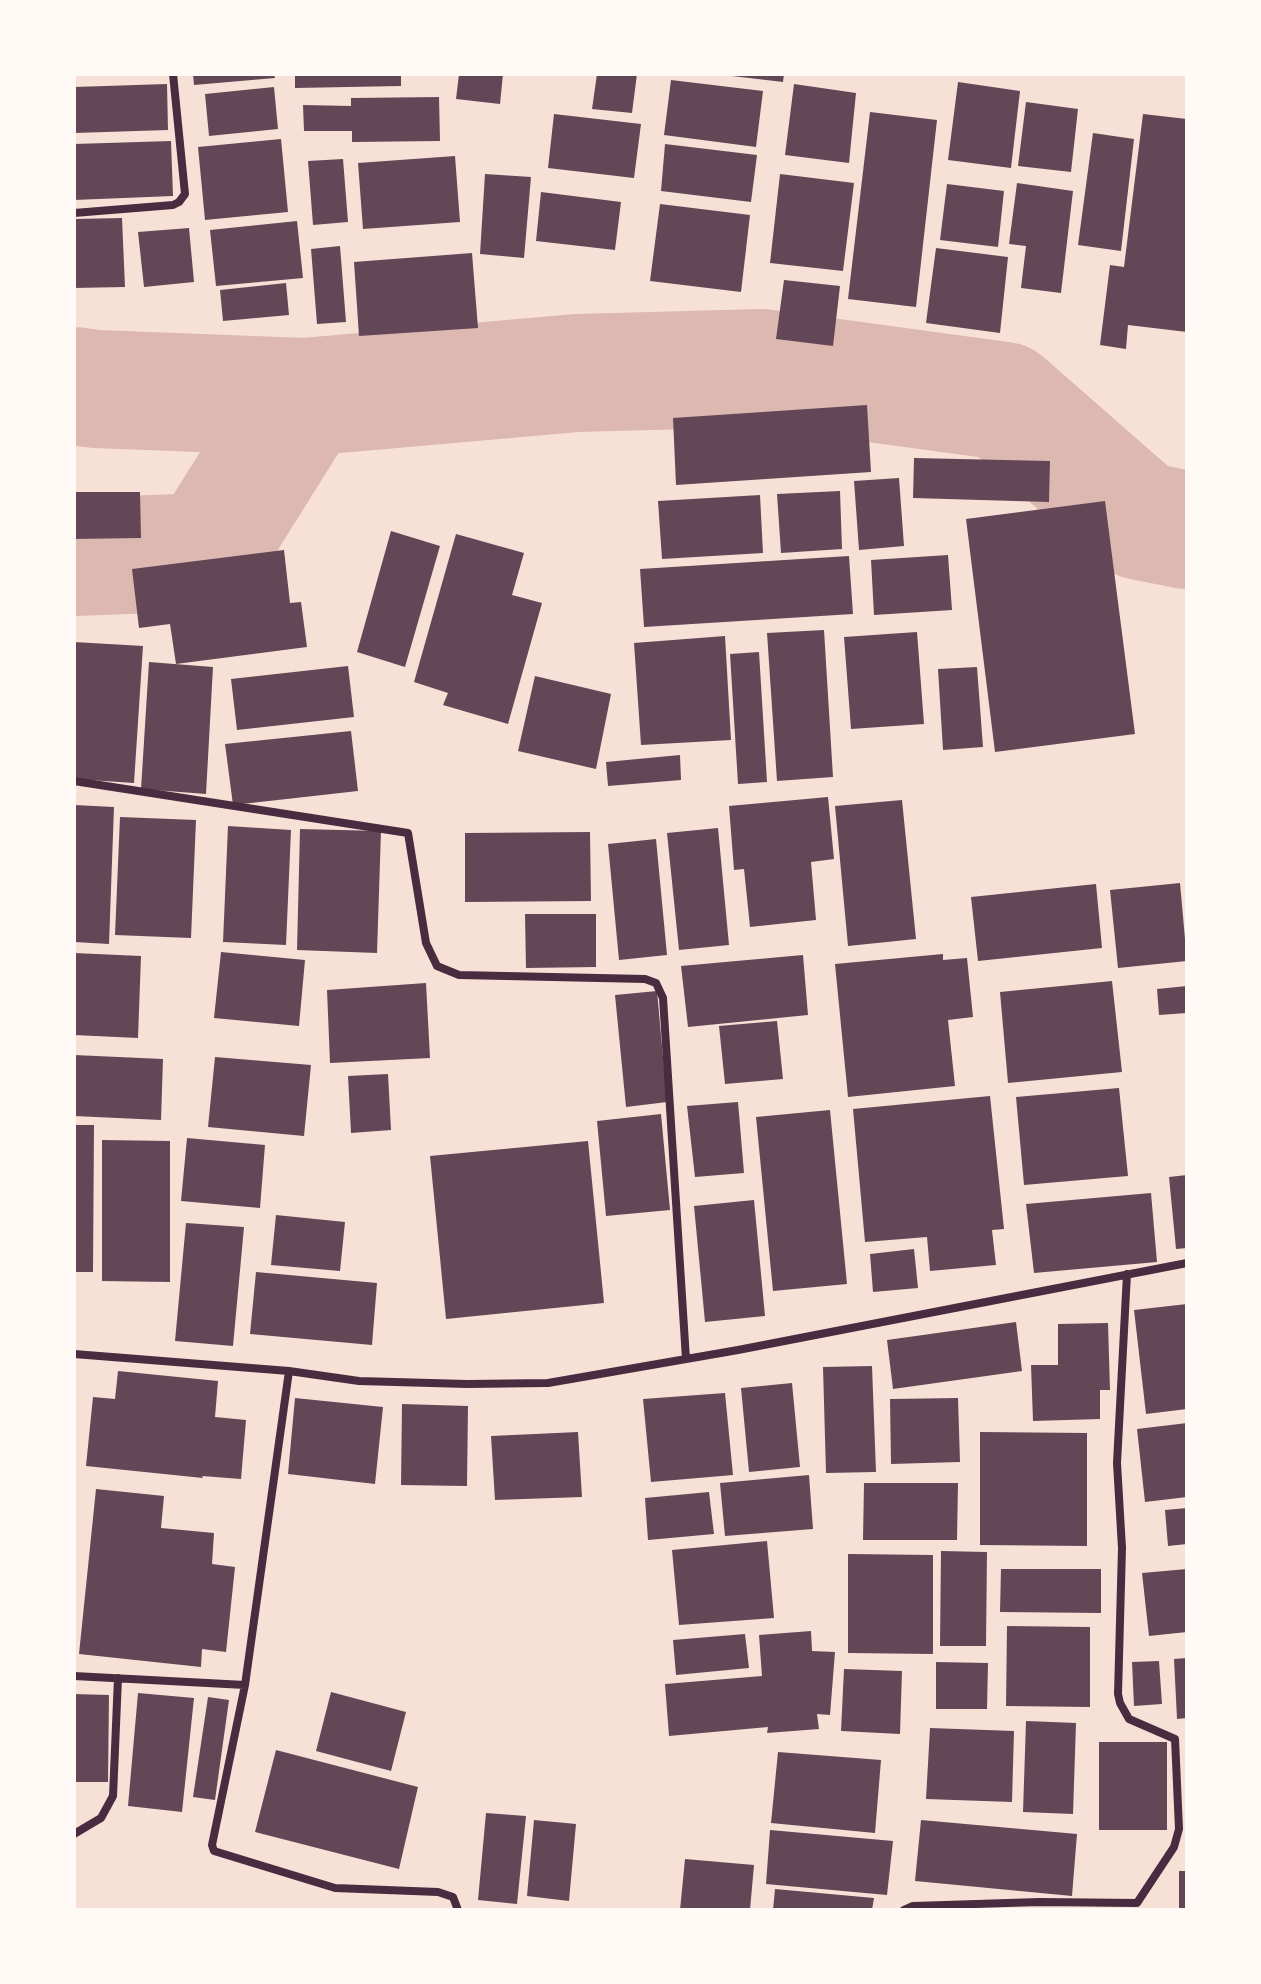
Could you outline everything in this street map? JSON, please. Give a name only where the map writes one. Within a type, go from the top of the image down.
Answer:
[{"type":"street","points":[[74,213],[173,205],[185,194],[173,74]]},
{"type":"street","points":[[74,781],[408,833],[426,943],[437,966],[459,975],[645,979],[656,983],[663,998],[686,1359]]},
{"type":"street","points":[[74,1354],[289,1371],[359,1381],[548,1383],[1187,1263]]},
{"type":"street","points":[[904,1910],[929,1905],[1039,1902],[1136,1906],[1174,1847],[1179,1829],[1175,1739],[1129,1719],[1118,1694],[1122,1548],[1117,1463],[1127,1274]]},
{"type":"street","points":[[289,1371],[245,1685],[212,1845],[214,1851],[335,1888],[438,1892],[453,1897],[458,1910]]},
{"type":"street","points":[[74,1676],[245,1685]]},
{"type":"street","points":[[74,1834],[101,1818],[115,1790],[118,1678]]},
{"type":"building","points":[[193,74],[274,74],[275,78],[194,85]]},
{"type":"building","points":[[295,74],[401,74],[401,86],[295,88]]},
{"type":"building","points":[[459,74],[503,74],[500,104],[456,99]]},
{"type":"building","points":[[597,74],[637,74],[632,113],[592,109]]},
{"type":"building","points":[[732,74],[784,74],[783,82]]},
{"type":"building","points":[[671,80],[763,91],[756,147],[664,135]]},
{"type":"building","points":[[958,82],[1020,91],[1011,168],[948,160]]},
{"type":"building","points":[[167,84],[168,130],[74,133],[74,87]]},
{"type":"building","points":[[794,84],[856,93],[849,163],[785,155]]},
{"type":"building","points":[[274,87],[278,129],[209,136],[205,94]]},
{"type":"building","points":[[439,97],[440,141],[352,142],[352,131],[304,131],[303,105],[351,106],[351,98]]},
{"type":"building","points":[[1026,102],[1078,109],[1071,172],[1018,166]]},
{"type":"building","points":[[870,112],[937,120],[916,307],[848,299]]},
{"type":"building","points":[[554,114],[641,124],[634,178],[548,168]]},
{"type":"building","points":[[1143,114],[1187,119],[1187,332],[1128,325],[1126,349],[1100,345],[1110,265],[1124,267]]},
{"type":"building","points":[[1093,133],[1134,139],[1121,251],[1078,245]]},
{"type":"building","points":[[281,139],[288,212],[205,220],[198,147]]},
{"type":"building","points":[[171,141],[173,196],[74,200],[74,144]]},
{"type":"building","points":[[665,144],[757,155],[751,202],[661,191]]},
{"type":"building","points":[[455,156],[460,222],[363,229],[358,163]]},
{"type":"building","points":[[343,159],[348,222],[313,225],[308,161]]},
{"type":"building","points":[[485,174],[531,177],[524,258],[480,254]]},
{"type":"building","points":[[780,174],[854,183],[843,271],[770,263]]},
{"type":"building","points":[[1017,183],[1073,191],[1061,293],[1021,288],[1026,246],[1009,244]]},
{"type":"building","points":[[947,184],[1004,191],[998,247],[940,240]]},
{"type":"building","points":[[541,192],[621,202],[615,250],[536,241]]},
{"type":"building","points":[[660,204],[750,215],[741,292],[650,281]]},
{"type":"building","points":[[122,218],[125,287],[74,288],[74,219]]},
{"type":"building","points":[[297,221],[303,278],[216,286],[210,230]]},
{"type":"building","points":[[189,228],[194,282],[144,287],[138,232]]},
{"type":"building","points":[[340,246],[346,322],[317,324],[311,249]]},
{"type":"building","points":[[936,248],[1008,257],[1000,333],[926,323]]},
{"type":"building","points":[[472,253],[478,328],[359,336],[354,262]]},
{"type":"building","points":[[784,280],[840,286],[833,346],[776,339]]},
{"type":"building","points":[[286,283],[289,315],[223,321],[220,290]]},
{"type":"building","points":[[867,405],[871,472],[676,485],[673,418]]},
{"type":"building","points":[[914,458],[1050,461],[1049,502],[913,498]]},
{"type":"building","points":[[899,478],[904,546],[859,550],[854,481]]},
{"type":"building","points":[[840,491],[842,549],[781,553],[777,494]]},
{"type":"building","points":[[74,492],[140,492],[141,538],[74,539]]},
{"type":"building","points":[[760,495],[763,553],[662,559],[658,501]]},
{"type":"building","points":[[1105,501],[1135,734],[995,752],[966,519]]},
{"type":"building","points":[[391,531],[440,546],[405,667],[357,652]]},
{"type":"building","points":[[456,534],[524,553],[512,595],[542,603],[508,724],[443,705],[448,693],[414,682]]},
{"type":"building","points":[[284,550],[290,603],[301,602],[307,647],[176,664],[170,624],[139,628],[132,569]]},
{"type":"building","points":[[948,555],[952,610],[874,615],[871,560]]},
{"type":"building","points":[[849,556],[853,614],[644,627],[640,569]]},
{"type":"building","points":[[824,630],[833,777],[777,781],[767,633]]},
{"type":"building","points":[[917,632],[924,724],[851,729],[844,637]]},
{"type":"building","points":[[725,636],[731,740],[641,745],[634,643]]},
{"type":"building","points":[[74,642],[143,646],[134,783],[74,779]]},
{"type":"building","points":[[759,652],[767,782],[738,784],[730,654]]},
{"type":"building","points":[[149,662],[213,667],[206,794],[141,789]]},
{"type":"building","points":[[348,666],[354,717],[237,730],[231,679]]},
{"type":"building","points":[[977,667],[983,747],[943,750],[938,669]]},
{"type":"building","points":[[535,676],[611,694],[596,769],[518,751]]},
{"type":"building","points":[[351,731],[358,791],[233,805],[225,744]]},
{"type":"building","points":[[680,755],[681,780],[608,786],[606,762]]},
{"type":"building","points":[[828,797],[834,859],[811,862],[816,920],[750,927],[744,869],[734,870],[729,806]]},
{"type":"building","points":[[902,800],[916,939],[848,946],[835,806]]},
{"type":"building","points":[[74,805],[114,807],[109,944],[74,942]]},
{"type":"building","points":[[120,817],[196,820],[191,938],[115,935]]},
{"type":"building","points":[[228,826],[291,830],[286,945],[223,942]]},
{"type":"building","points":[[718,828],[729,945],[679,950],[667,833]]},
{"type":"building","points":[[300,829],[381,831],[377,953],[297,950]]},
{"type":"building","points":[[590,832],[591,901],[465,902],[465,833]]},
{"type":"building","points":[[656,839],[667,955],[619,960],[608,844]]},
{"type":"building","points":[[1180,883],[1187,961],[1118,968],[1110,890]]},
{"type":"building","points":[[1096,884],[1102,948],[978,961],[971,897]]},
{"type":"building","points":[[525,914],[596,914],[596,967],[526,968]]},
{"type":"building","points":[[221,952],[305,960],[299,1026],[214,1018]]},
{"type":"building","points":[[74,953],[141,956],[138,1038],[74,1035]]},
{"type":"building","points":[[943,954],[943,960],[967,958],[973,1017],[948,1020],[955,1086],[848,1097],[835,964]]},
{"type":"building","points":[[803,955],[808,1015],[688,1027],[681,966]]},
{"type":"building","points":[[1112,981],[1122,1072],[1008,1083],[1000,992]]},
{"type":"building","points":[[426,983],[430,1058],[330,1063],[327,990]]},
{"type":"building","points":[[1187,986],[1187,1013],[1159,1015],[1157,989]]},
{"type":"building","points":[[657,991],[667,1102],[626,1107],[615,995]]},
{"type":"building","points":[[777,1021],[783,1079],[725,1084],[719,1026]]},
{"type":"building","points":[[74,1055],[163,1059],[161,1120],[74,1116]]},
{"type":"building","points":[[215,1057],[311,1065],[304,1136],[208,1127]]},
{"type":"building","points":[[388,1074],[391,1130],[351,1133],[348,1076]]},
{"type":"building","points":[[1119,1088],[1128,1176],[1024,1185],[1016,1097]]},
{"type":"building","points":[[990,1096],[1004,1229],[992,1230],[996,1265],[930,1271],[927,1237],[865,1242],[853,1109]]},
{"type":"building","points":[[738,1102],[744,1173],[695,1177],[687,1106]]},
{"type":"building","points":[[830,1110],[847,1284],[773,1291],[756,1117]]},
{"type":"building","points":[[661,1114],[670,1210],[606,1216],[597,1121]]},
{"type":"building","points":[[74,1125],[94,1125],[93,1272],[74,1272]]},
{"type":"building","points":[[187,1138],[265,1145],[260,1208],[181,1201]]},
{"type":"building","points":[[102,1140],[170,1141],[170,1282],[102,1281]]},
{"type":"building","points":[[588,1141],[604,1303],[446,1319],[430,1156]]},
{"type":"building","points":[[1187,1175],[1187,1248],[1176,1249],[1169,1177]]},
{"type":"building","points":[[1151,1193],[1157,1262],[1034,1273],[1026,1204]]},
{"type":"building","points":[[754,1200],[765,1316],[705,1322],[694,1206]]},
{"type":"building","points":[[276,1215],[345,1222],[340,1271],[271,1265]]},
{"type":"building","points":[[186,1223],[244,1227],[233,1346],[175,1341]]},
{"type":"building","points":[[914,1249],[918,1288],[873,1292],[870,1254]]},
{"type":"building","points":[[256,1272],[377,1283],[372,1345],[250,1334]]},
{"type":"building","points":[[1187,1304],[1187,1409],[1146,1414],[1134,1310]]},
{"type":"building","points":[[1016,1322],[1022,1371],[893,1389],[887,1340]]},
{"type":"building","points":[[1108,1323],[1110,1390],[1100,1390],[1100,1419],[1033,1421],[1031,1365],[1058,1365],[1058,1324]]},
{"type":"building","points":[[872,1366],[876,1472],[826,1473],[823,1367]]},
{"type":"building","points":[[118,1371],[218,1381],[215,1417],[246,1420],[241,1479],[86,1466],[93,1397],[115,1399]]},
{"type":"building","points":[[792,1383],[800,1467],[749,1472],[741,1388]]},
{"type":"building","points":[[725,1393],[733,1475],[651,1482],[643,1399]]},
{"type":"building","points":[[295,1398],[383,1407],[375,1484],[288,1474]]},
{"type":"building","points":[[958,1398],[960,1462],[891,1464],[890,1399]]},
{"type":"building","points":[[402,1404],[468,1406],[467,1486],[401,1485]]},
{"type":"building","points":[[1187,1423],[1187,1497],[1145,1502],[1137,1429]]},
{"type":"building","points":[[578,1432],[582,1497],[495,1500],[491,1436]]},
{"type":"building","points":[[980,1432],[1087,1433],[1087,1546],[980,1545]]},
{"type":"building","points":[[809,1475],[813,1529],[725,1536],[720,1483]]},
{"type":"building","points":[[864,1483],[958,1483],[957,1540],[863,1540]]},
{"type":"building","points":[[96,1489],[164,1496],[161,1528],[214,1533],[212,1564],[235,1567],[226,1652],[202,1649],[201,1667],[79,1654]]},
{"type":"building","points":[[709,1492],[714,1534],[648,1540],[645,1498]]},
{"type":"building","points":[[1187,1508],[1187,1544],[1168,1546],[1165,1510]]},
{"type":"building","points":[[767,1541],[774,1618],[679,1625],[672,1550]]},
{"type":"building","points":[[941,1551],[987,1552],[986,1646],[940,1646]]},
{"type":"building","points":[[848,1554],[933,1555],[933,1654],[848,1653]]},
{"type":"building","points":[[1001,1569],[1101,1569],[1101,1613],[1000,1612]]},
{"type":"building","points":[[1187,1569],[1187,1632],[1149,1636],[1142,1573]]},
{"type":"building","points":[[1007,1626],[1090,1627],[1090,1707],[1006,1706]]},
{"type":"building","points":[[811,1631],[812,1651],[835,1652],[830,1715],[817,1714],[819,1729],[767,1733],[768,1727],[669,1736],[665,1684],[762,1676],[759,1635]]},
{"type":"building","points":[[745,1634],[749,1668],[676,1675],[673,1640]]},
{"type":"building","points":[[1187,1658],[1187,1718],[1177,1719],[1174,1659]]},
{"type":"building","points":[[1159,1661],[1162,1704],[1134,1706],[1132,1662]]},
{"type":"building","points":[[936,1662],[988,1663],[987,1709],[936,1709]]},
{"type":"building","points":[[844,1669],[902,1671],[900,1734],[841,1731]]},
{"type":"building","points":[[331,1692],[406,1712],[391,1771],[316,1751]]},
{"type":"building","points":[[138,1693],[194,1698],[182,1812],[128,1806]]},
{"type":"building","points":[[74,1694],[109,1695],[108,1782],[74,1782]]},
{"type":"building","points":[[208,1697],[229,1700],[215,1800],[193,1797]]},
{"type":"building","points":[[1026,1721],[1076,1723],[1073,1814],[1023,1812]]},
{"type":"building","points":[[930,1728],[1014,1731],[1012,1802],[926,1799]]},
{"type":"building","points":[[1099,1742],[1167,1742],[1167,1830],[1099,1830]]},
{"type":"building","points":[[276,1750],[418,1787],[399,1869],[255,1832]]},
{"type":"building","points":[[778,1752],[881,1760],[875,1833],[771,1823]]},
{"type":"building","points":[[486,1813],[526,1816],[517,1904],[478,1900]]},
{"type":"building","points":[[534,1820],[576,1824],[569,1901],[527,1896]]},
{"type":"building","points":[[921,1820],[1077,1834],[1072,1896],[915,1881]]},
{"type":"building","points":[[770,1830],[893,1841],[887,1895],[766,1884]]},
{"type":"building","points":[[685,1859],[754,1865],[750,1910],[680,1910]]},
{"type":"building","points":[[1179,1871],[1187,1871],[1187,1910],[1179,1910]]},
{"type":"building","points":[[775,1889],[874,1898],[872,1910],[773,1910]]},
{"type":"waterway","points":[[74,386],[304,397],[577,373],[762,368],[1004,401],[1141,521],[1187,530]]},
{"type":"waterway","points":[[74,557],[207,552],[304,397]]}]
